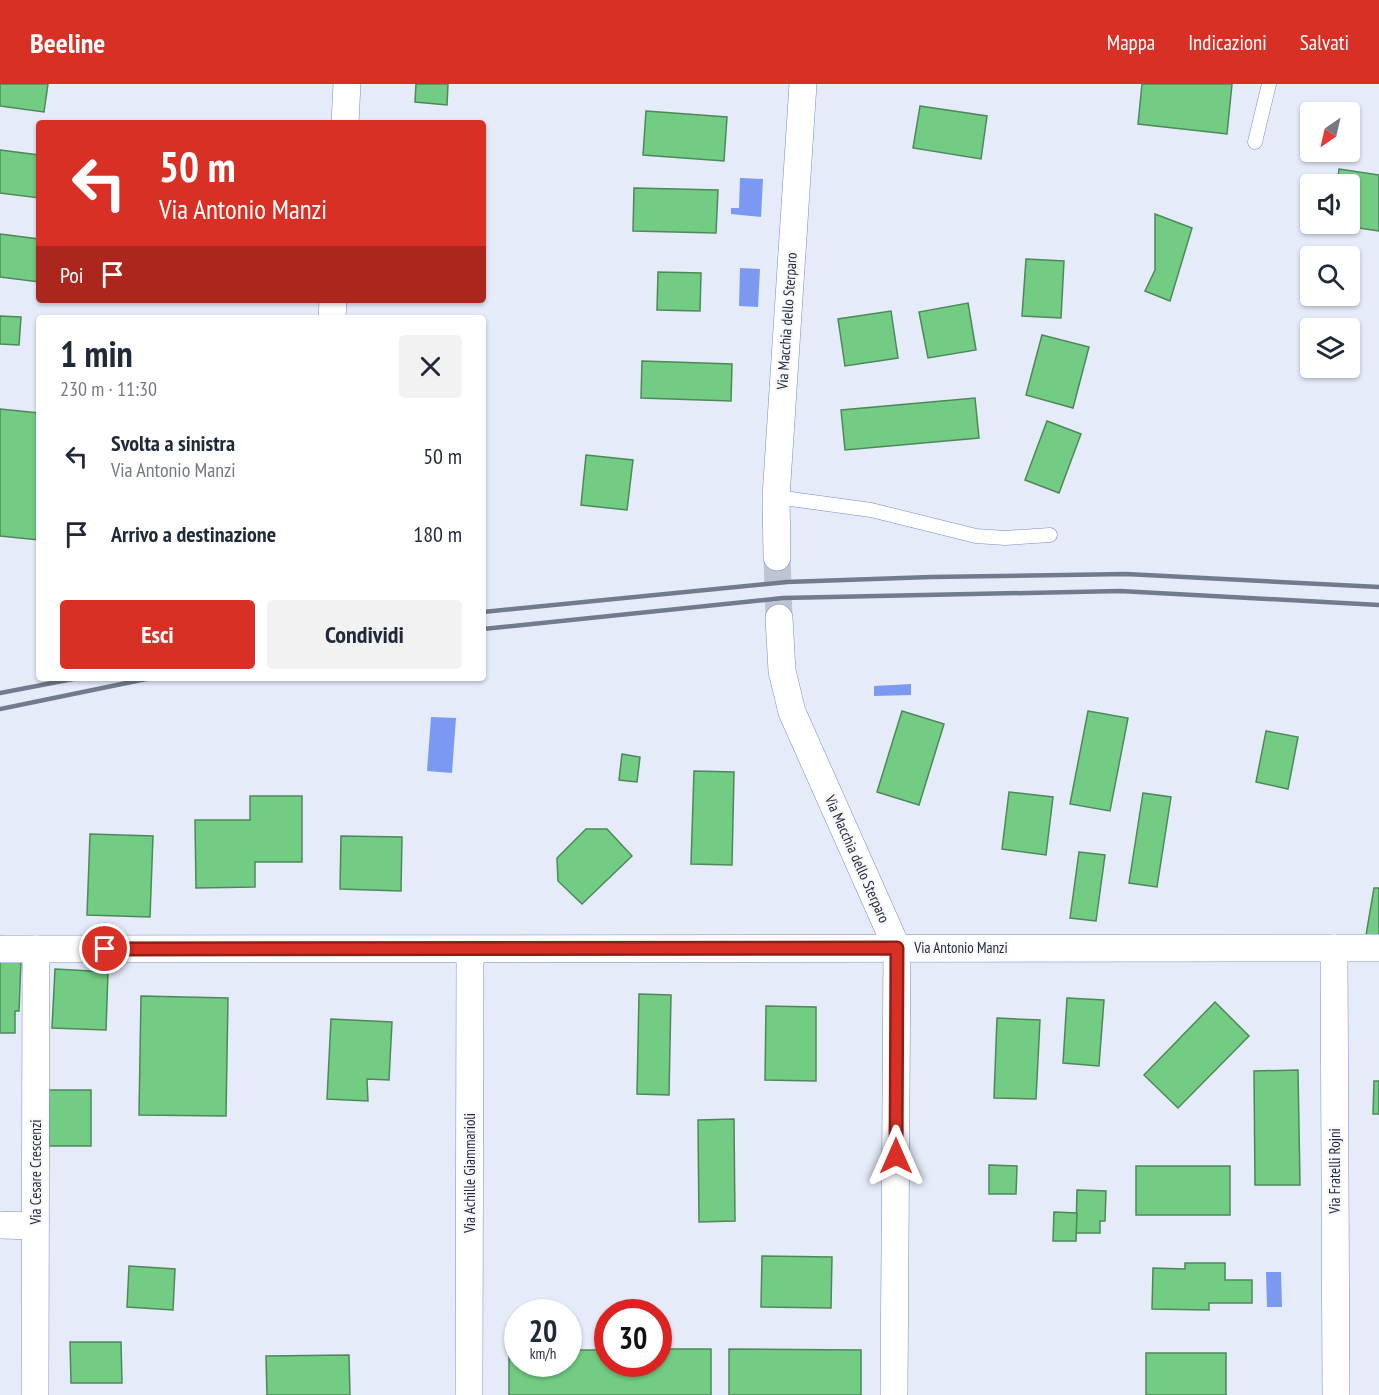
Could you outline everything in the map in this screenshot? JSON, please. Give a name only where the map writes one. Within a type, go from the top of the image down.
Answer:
[{"type":"street","points":[[345,120],[347,84]]},
{"type":"street","name":"Via Macchia dello Sterparo","points":[[777,557],[776,497],[803,84]]},
{"type":"street","name":"Via Macchia dello Sterparo","points":[[779,618],[782,671],[792,712],[897,948],[894,1395]]},
{"type":"street","name":"Via Fratelli Rojni","points":[[1334,948],[1336,1395]]},
{"type":"street","name":"Via Antonio Manzi","points":[[3,949],[1379,948]]},
{"type":"street","name":"Via Cesare Crescenzi","points":[[35,1395],[36,949]]},
{"type":"street","name":"Via Achille Giammarioli","points":[[469,1395],[470,950]]},
{"type":"street","points":[[0,1225],[35,1226]]},
{"type":"lane","points":[[1255,142],[1269,84]]},
{"type":"lane","points":[[776,497],[871,510],[976,536],[1005,538],[1050,535]]},
{"type":"water","points":[[740,178],[763,179],[761,217],[731,214],[731,208],[739,208]]},
{"type":"water","points":[[740,268],[760,269],[758,307],[739,306]]},
{"type":"water","points":[[911,684],[911,695],[874,696],[874,686]]},
{"type":"water","points":[[431,717],[456,718],[452,773],[427,771]]},
{"type":"water","points":[[1266,1272],[1281,1272],[1282,1307],[1267,1307]]},
{"type":"building","points":[[0,84],[48,84],[44,112],[0,106]]},
{"type":"building","points":[[416,84],[448,84],[447,105],[415,102]]},
{"type":"building","points":[[1142,84],[1232,84],[1227,134],[1138,124]]},
{"type":"building","points":[[920,106],[987,116],[981,159],[913,148]]},
{"type":"building","points":[[646,111],[727,117],[724,161],[643,155]]},
{"type":"building","points":[[0,150],[36,155],[36,198],[0,193]]},
{"type":"building","points":[[1339,169],[1379,175],[1379,231],[1360,228],[1360,174],[1338,174]]},
{"type":"building","points":[[634,188],[718,190],[716,233],[633,231]]},
{"type":"building","points":[[1155,214],[1192,228],[1170,301],[1145,291],[1155,270]]},
{"type":"building","points":[[0,234],[36,239],[36,282],[0,277]]},
{"type":"building","points":[[1026,259],[1064,261],[1061,318],[1022,316]]},
{"type":"building","points":[[658,272],[701,273],[700,311],[657,310]]},
{"type":"building","points":[[968,303],[976,350],[928,358],[919,312]]},
{"type":"building","points":[[891,311],[898,358],[845,366],[838,319]]},
{"type":"building","points":[[0,316],[21,317],[19,345],[0,344]]},
{"type":"building","points":[[1042,335],[1089,347],[1073,408],[1026,395]]},
{"type":"building","points":[[642,361],[732,364],[731,401],[641,398]]},
{"type":"building","points":[[975,398],[979,438],[845,450],[841,410]]},
{"type":"building","points":[[0,409],[36,413],[36,540],[0,536]]},
{"type":"building","points":[[1047,421],[1081,434],[1059,493],[1025,480]]},
{"type":"building","points":[[586,455],[633,460],[627,510],[581,505]]},
{"type":"building","points":[[902,711],[944,724],[919,805],[877,792]]},
{"type":"building","points":[[1088,711],[1128,718],[1110,811],[1070,804]]},
{"type":"building","points":[[1266,731],[1298,737],[1288,789],[1256,782]]},
{"type":"building","points":[[622,754],[640,757],[637,782],[619,780]]},
{"type":"building","points":[[694,771],[734,772],[732,865],[691,864]]},
{"type":"building","points":[[1009,792],[1053,797],[1046,855],[1002,849]]},
{"type":"building","points":[[1143,793],[1171,797],[1157,887],[1129,883]]},
{"type":"building","points":[[250,796],[302,796],[302,862],[255,862],[255,887],[196,888],[195,820],[250,820]]},
{"type":"building","points":[[586,829],[607,829],[632,856],[582,904],[558,881],[557,858]]},
{"type":"building","points":[[90,834],[153,836],[150,917],[87,915]]},
{"type":"building","points":[[341,836],[402,837],[401,891],[340,889]]},
{"type":"building","points":[[1079,852],[1105,855],[1096,921],[1070,918]]},
{"type":"building","points":[[1374,888],[1379,888],[1379,937],[1366,935]]},
{"type":"building","points":[[0,961],[21,961],[19,1011],[15,1011],[15,1033],[0,1033]]},
{"type":"building","points":[[55,969],[108,972],[106,1030],[52,1028]]},
{"type":"building","points":[[639,994],[671,995],[669,1095],[637,1094]]},
{"type":"building","points":[[141,996],[228,998],[226,1116],[139,1115]]},
{"type":"building","points":[[1067,998],[1104,1000],[1099,1066],[1063,1063]]},
{"type":"building","points":[[1215,1002],[1249,1036],[1178,1108],[1144,1075]]},
{"type":"building","points":[[766,1006],[816,1007],[816,1081],[765,1080]]},
{"type":"building","points":[[997,1018],[1040,1020],[1036,1099],[994,1098]]},
{"type":"building","points":[[331,1019],[392,1022],[389,1080],[367,1079],[368,1101],[327,1099]]},
{"type":"building","points":[[1298,1070],[1300,1185],[1255,1185],[1254,1071]]},
{"type":"building","points":[[1374,1081],[1379,1081],[1379,1114],[1373,1114]]},
{"type":"building","points":[[49,1090],[91,1090],[91,1146],[49,1146]]},
{"type":"building","points":[[734,1119],[735,1221],[699,1222],[698,1120]]},
{"type":"building","points":[[989,1165],[1017,1166],[1016,1194],[989,1194]]},
{"type":"building","points":[[1136,1166],[1230,1166],[1230,1215],[1136,1215]]},
{"type":"building","points":[[1077,1190],[1106,1191],[1105,1221],[1100,1221],[1100,1233],[1076,1233]]},
{"type":"building","points":[[1054,1212],[1077,1213],[1076,1241],[1053,1241]]},
{"type":"building","points":[[762,1256],[832,1257],[831,1308],[761,1307]]},
{"type":"building","points":[[1185,1263],[1225,1263],[1225,1280],[1252,1280],[1252,1303],[1209,1303],[1209,1310],[1152,1309],[1153,1268],[1185,1269]]},
{"type":"building","points":[[129,1266],[175,1269],[173,1310],[127,1307]]},
{"type":"building","points":[[70,1342],[121,1342],[122,1383],[71,1383]]},
{"type":"building","points":[[672,1349],[711,1349],[711,1395],[509,1395],[509,1377],[582,1377],[582,1350],[594,1350],[594,1377],[672,1377]]},
{"type":"building","points":[[729,1349],[861,1350],[861,1395],[729,1395]]},
{"type":"building","points":[[1146,1353],[1226,1353],[1226,1395],[1146,1395]]},
{"type":"building","points":[[349,1355],[350,1395],[267,1395],[266,1356]]},
{"type":"tunnel","points":[[777,557],[779,618]]},
{"type":"railway","points":[[486,612],[787,582],[931,577],[1126,574],[1379,587]]},
{"type":"railway","points":[[486,629],[783,598],[1120,591],[1379,605]]},
{"type":"railway","points":[[0,693],[62,681]]},
{"type":"railway","points":[[0,709],[136,681]]},
{"type":"route","points":[[105,949],[897,948],[896,1156]]}]
